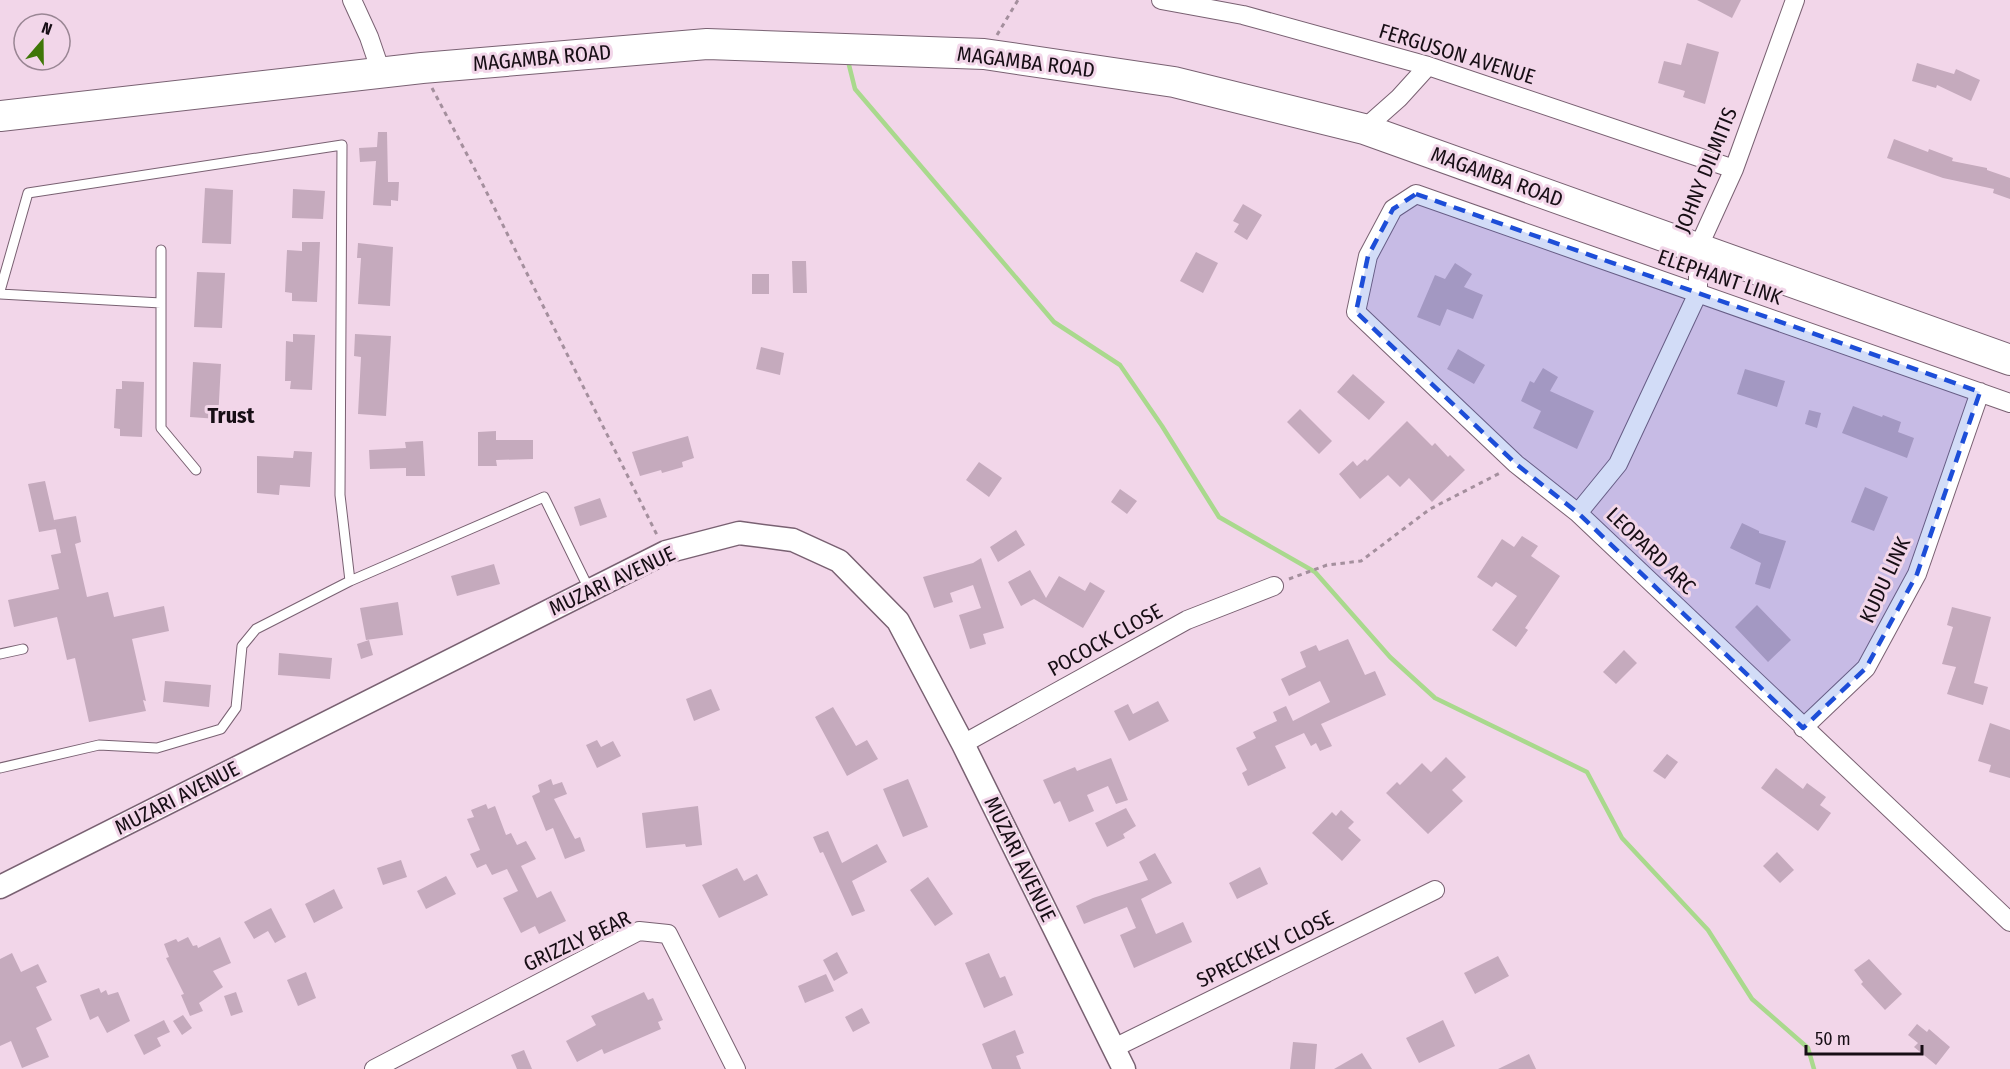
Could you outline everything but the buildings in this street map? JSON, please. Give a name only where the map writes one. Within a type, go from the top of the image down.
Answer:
[{"type":"highway","name":"MAGAMBA ROAD","points":[[0,117],[381,72],[707,44],[984,54],[1174,82],[1364,129],[2010,360]]},
{"type":"street","points":[[352,0],[369,37],[381,72]]},
{"type":"street","name":"FERGUSON AVENUE","points":[[1161,0],[1243,15],[1428,66],[1734,169]]},
{"type":"street","name":"JOHNY DILMITIS","points":[[1578,513],[1618,464],[1698,293],[1698,248],[1734,169],[1795,0]]},
{"type":"street","points":[[1364,129],[1399,98],[1428,66]]},
{"type":"street","name":"ELEPHANT LINK","points":[[1416,194],[2010,403]]},
{"type":"street","name":"LEOPARD ARC","points":[[1416,194],[1393,209],[1368,256],[1356,312],[1516,464],[1578,513],[2010,922]]},
{"type":"street","name":"KUDU LINK","points":[[1803,728],[1866,668],[1917,574],[1980,392]]},
{"type":"street","name":"MUZARI AVENUE","points":[[0,886],[666,552],[740,533],[793,540],[839,561],[898,621],[963,744],[1124,1069]]},
{"type":"street","name":"POCOCK CLOSE","points":[[963,744],[1187,620],[1274,586]]},
{"type":"street","name":"SPRECKELY CLOSE","points":[[1114,1048],[1435,890]]},
{"type":"street","name":"GRIZZLY BEAR","points":[[386,1066],[639,931],[668,934],[736,1069]]},
{"type":"lane","points":[[161,303],[0,292],[28,193],[342,146],[340,495],[350,581]]},
{"type":"lane","points":[[161,250],[161,428],[196,470]]},
{"type":"lane","points":[[0,768],[99,745],[157,748],[221,729],[236,708],[242,646],[256,628],[350,581],[544,497],[590,590]]},
{"type":"lane","points":[[0,654],[23,649]]},
{"type":"path","points":[[984,54],[1018,0]]},
{"type":"path","points":[[422,68],[481,181],[666,552]]},
{"type":"path","points":[[1297,575],[1327,565],[1361,561],[1430,509],[1516,464]]},
{"type":"highlighted area","points":[[1416,194],[1980,392],[1917,574],[1866,668],[1803,728],[1578,513],[1516,464],[1356,312],[1368,256],[1393,209]]},
{"type":"waterway","points":[[848,61],[855,89],[1054,322],[1120,365],[1162,426],[1219,517],[1315,572],[1390,657],[1435,698],[1587,772],[1622,838],[1708,930],[1752,999],[1808,1048],[1814,1069]]},
{"type":"district","name":"Trust","points":[[231,415]]}]
